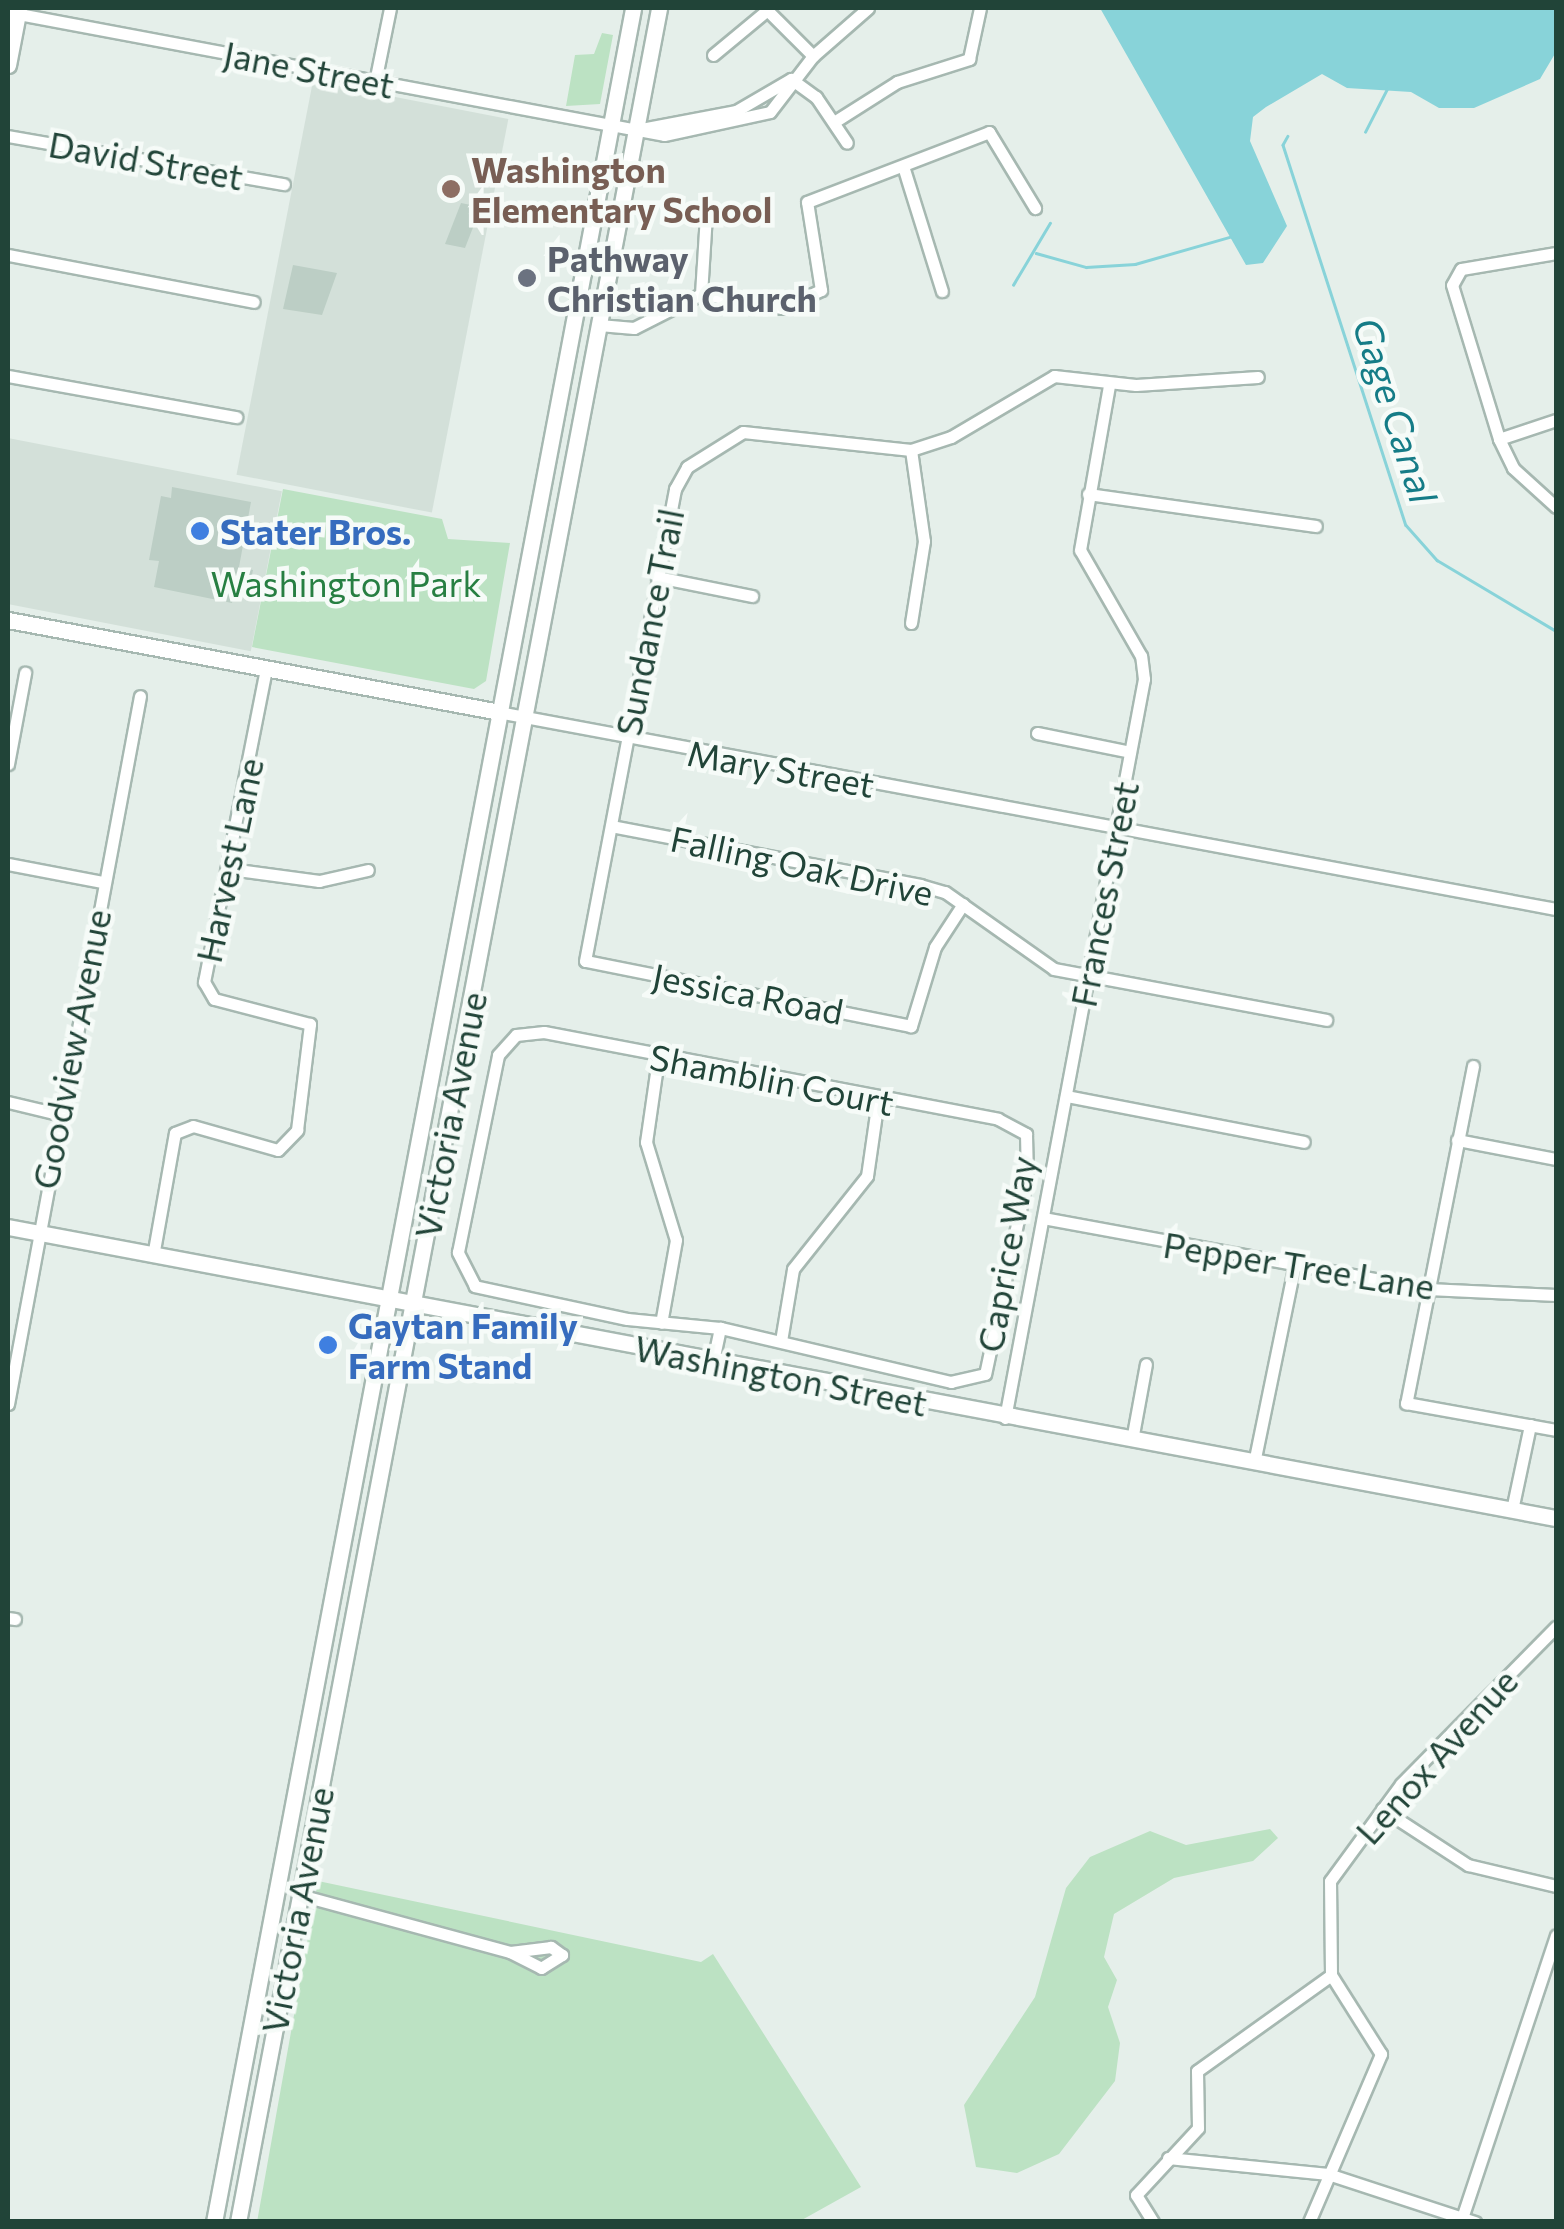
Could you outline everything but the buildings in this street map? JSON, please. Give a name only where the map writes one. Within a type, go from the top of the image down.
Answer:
[{"type":"main road","name":"Victoria Avenue","points":[[214,2222],[633,8]]},
{"type":"main road","name":"Victoria Avenue","points":[[238,2222],[659,8]]},
{"type":"main road","points":[[8,65],[15,11]]},
{"type":"main road","name":"Mary Street","points":[[8,620],[498,712]]},
{"type":"main road","name":"Washington Street","points":[[8,1227],[1005,1418],[1556,1518]]},
{"type":"street","points":[[376,82],[390,8]]},
{"type":"street","name":"Jane Street","points":[[15,11],[610,126],[683,135],[734,126],[770,112],[791,79],[868,8]]},
{"type":"street","points":[[834,122],[898,82],[969,59],[980,8]]},
{"type":"street","points":[[713,55],[766,9],[813,56]]},
{"type":"street","points":[[791,79],[834,122],[847,144]]},
{"type":"street","points":[[599,325],[634,328],[700,294],[782,308],[821,290],[806,202],[989,132],[1035,208]]},
{"type":"street","name":"David Street","points":[[8,136],[284,184]]},
{"type":"street","points":[[903,166],[942,291]]},
{"type":"street","points":[[700,294],[706,214]]},
{"type":"street","points":[[1556,252],[1453,276],[1499,439],[1513,468],[1556,507]]},
{"type":"street","points":[[8,255],[254,302]]},
{"type":"street","points":[[8,376],[236,417]]},
{"type":"street","name":"Sundance Trail","points":[[585,961],[675,489],[718,441],[761,432],[911,450],[951,437],[1054,376],[1109,384],[1258,377]]},
{"type":"street","name":"Frances Street","points":[[1005,1418],[1130,752],[1141,656],[1080,550],[1109,384]]},
{"type":"street","points":[[1499,439],[1556,420]]},
{"type":"street","points":[[911,450],[924,541],[912,623]]},
{"type":"street","points":[[1088,494],[1316,526]]},
{"type":"street","points":[[658,577],[752,596]]},
{"type":"street","name":"Harvest Lane","points":[[153,1256],[175,1133],[193,1126],[278,1150],[298,1130],[310,1024],[206,992],[266,669]]},
{"type":"street","points":[[8,764],[25,673]]},
{"type":"street","name":"Goodview Avenue","points":[[8,1404],[58,1114],[140,696]]},
{"type":"street","name":"Mary Street","points":[[498,712],[626,739],[1556,909]]},
{"type":"street","points":[[1037,733],[1130,752]]},
{"type":"street","name":"Falling Oak Drive","points":[[610,826],[920,884],[963,904],[1029,958],[1089,976],[1326,1020]]},
{"type":"street","points":[[8,864],[102,882]]},
{"type":"street","points":[[230,868],[320,881],[368,870]]},
{"type":"street","name":"Jessica Road","points":[[585,961],[912,1026],[935,947],[963,904]]},
{"type":"street","name":"Shamblin Court","points":[[661,1322],[490,1293],[466,1276],[458,1252],[498,1055],[516,1035],[544,1032],[658,1058],[998,1119],[1026,1134]]},
{"type":"street","points":[[658,1058],[646,1142],[676,1240],[661,1322],[720,1328],[781,1342],[794,1269],[867,1176],[878,1100]]},
{"type":"street","points":[[1473,1066],[1406,1402],[1556,1430]]},
{"type":"street","points":[[1066,1096],[1304,1142]]},
{"type":"street","points":[[8,1102],[58,1114]]},
{"type":"street","name":"Caprice Way","points":[[781,1342],[951,1382],[985,1374],[1027,1177],[1026,1134]]},
{"type":"street","points":[[1457,1140],[1556,1159]]},
{"type":"street","name":"Pepper Tree Lane","points":[[1043,1218],[1294,1268],[1428,1290],[1556,1295]]},
{"type":"street","points":[[1254,1463],[1294,1268]]},
{"type":"street","points":[[713,1362],[720,1328]]},
{"type":"street","points":[[1132,1440],[1146,1364]]},
{"type":"street","points":[[1512,1510],[1530,1425]]},
{"type":"street","name":"Lenox Avenue","points":[[1330,1975],[1326,1892],[1382,1809],[1556,1627]]},
{"type":"street","points":[[1382,1809],[1468,1865],[1556,1886]]},
{"type":"street","points":[[300,1895],[510,1952]]},
{"type":"street","points":[[1168,2158],[1328,2174],[1466,2220],[1556,1936]]},
{"type":"street","points":[[1153,2222],[1136,2195],[1198,2128],[1198,2071],[1330,1975],[1381,2054],[1309,2222]]},
{"type":"shaded area","points":[[313,81],[508,119],[432,513],[236,475]]},
{"type":"shaded area","points":[[8,438],[282,491],[251,651],[8,604]]},
{"type":"green space","points":[[602,33],[613,35],[600,104],[566,106],[575,55],[594,54]]},
{"type":"green space","name":"Washington Park","points":[[283,489],[442,519],[448,539],[510,543],[486,681],[474,689],[252,647]]},
{"type":"green space","points":[[1270,1829],[1278,1838],[1253,1861],[1174,1878],[1114,1914],[1104,1957],[1117,1980],[1108,2007],[1120,2043],[1115,2081],[1059,2154],[1017,2173],[976,2167],[964,2105],[1035,1997],[1066,1888],[1090,1857],[1150,1831],[1186,1845]]},
{"type":"green space","points":[[318,1881],[701,1962],[713,1954],[861,2187],[800,2221],[257,2222]]},
{"type":"water","points":[[1100,8],[1556,8],[1556,52],[1540,79],[1474,108],[1439,108],[1411,92],[1347,88],[1322,74],[1266,107],[1253,117],[1250,141],[1287,226],[1263,263],[1246,265]]},
{"type":"waterway","points":[[1365,132],[1387,89]]},
{"type":"waterway","name":"Gage Canal","points":[[1288,136],[1283,145],[1406,525],[1437,560],[1556,631]]},
{"type":"waterway","points":[[1013,285],[1050,223]]},
{"type":"waterway","points":[[1036,253],[1086,267],[1135,264],[1229,237]]},
{"type":"place","name":"Washington Elementary School","points":[[451,189]]},
{"type":"place","name":"Pathway Christian Church","points":[[527,278]]},
{"type":"place","name":"Stater Bros.","points":[[200,531]]},
{"type":"place","name":"Gaytan Family Farm Stand","points":[[328,1345]]}]
